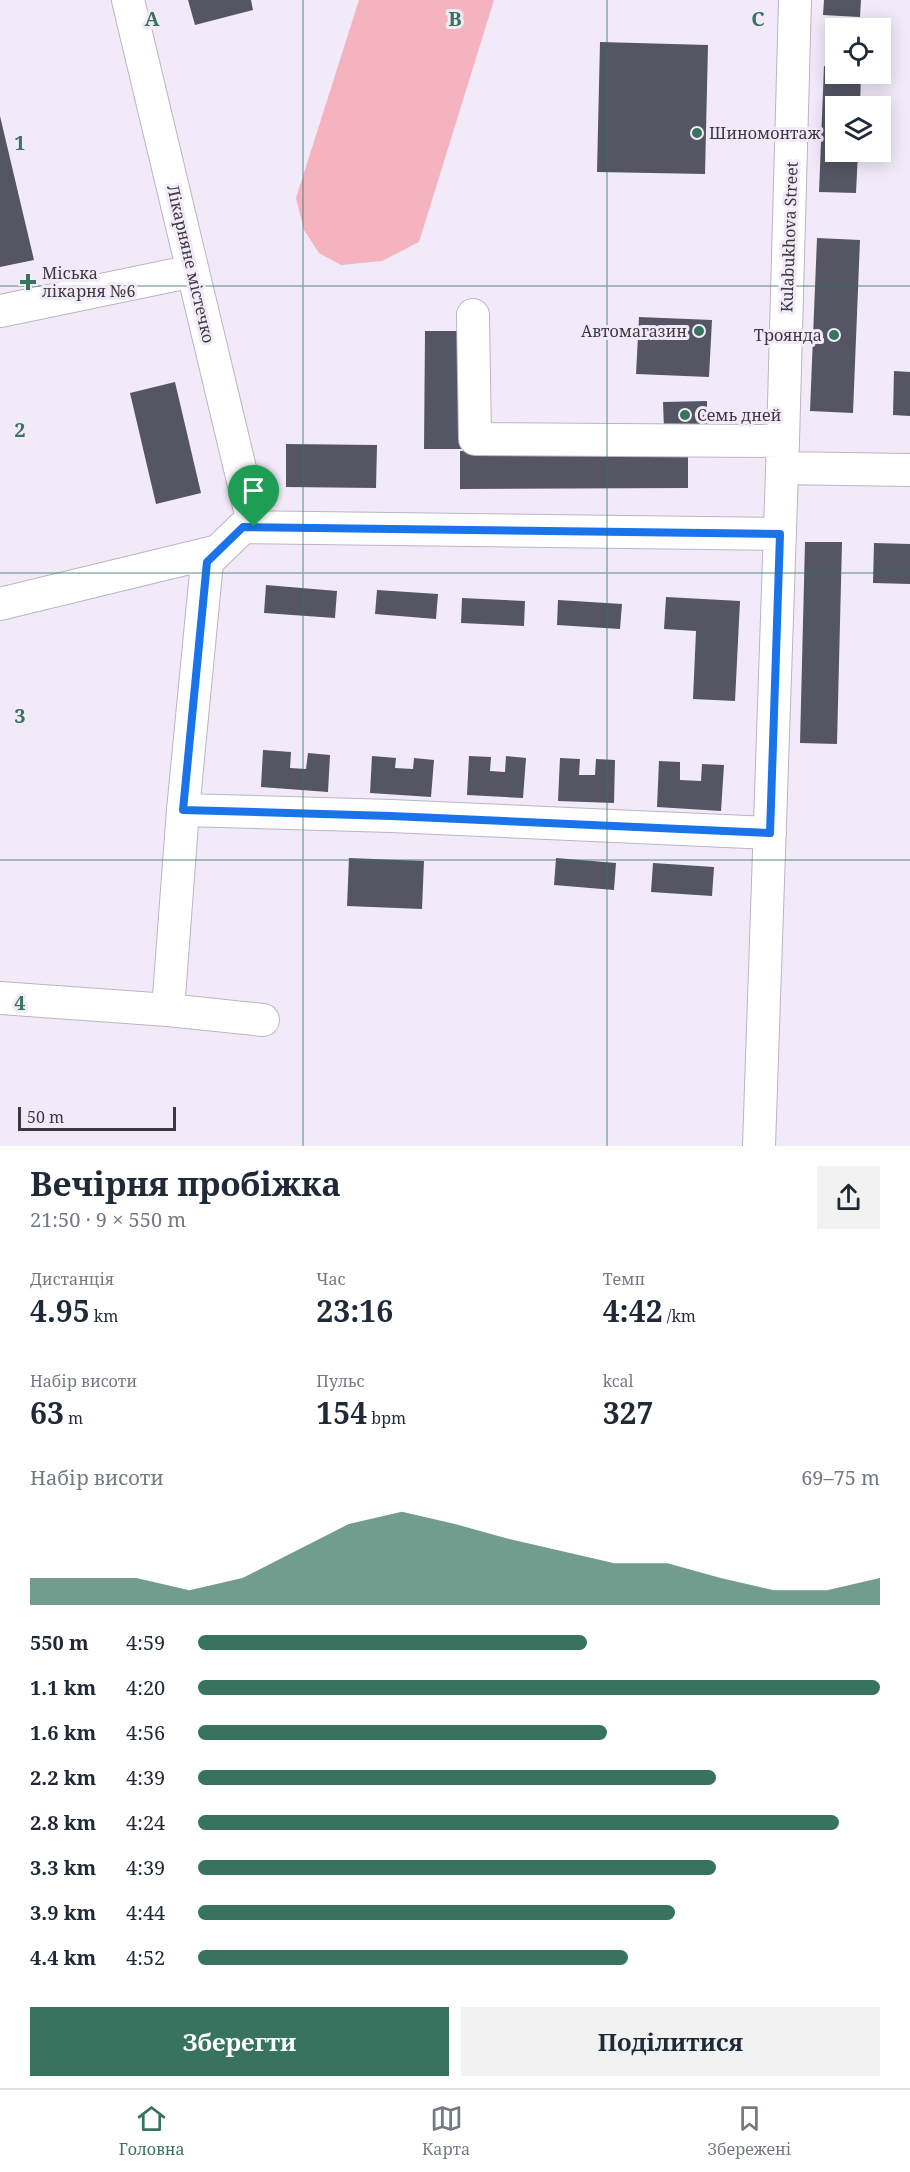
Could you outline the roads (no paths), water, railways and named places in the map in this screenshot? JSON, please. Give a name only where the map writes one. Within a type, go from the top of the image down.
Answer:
[{"type":"street","name":"Лікарняне містечко","points":[[128,0],[254,527]]},
{"type":"street","name":"Kulabukhova Street","points":[[759,1146],[783,455],[795,0]]},
{"type":"street","points":[[0,311],[193,271]]},
{"type":"street","points":[[473,315],[474,439],[783,455],[910,470]]},
{"type":"street","points":[[168,1010],[183,810],[207,562],[243,527],[780,534]]},
{"type":"street","points":[[0,604],[218,551]]},
{"type":"street","points":[[183,810],[391,816],[770,833]]},
{"type":"street","points":[[0,998],[168,1010],[263,1020]]},
{"type":"place","name":"Шиномонтаж","points":[[697,133]]},
{"type":"place","name":"Міська лікарня №6","points":[[28,282]]},
{"type":"place","name":"Автомагазин","points":[[699,331]]},
{"type":"place","name":"Троянда","points":[[834,335]]},
{"type":"place","name":"Семь дней","points":[[685,415]]}]
